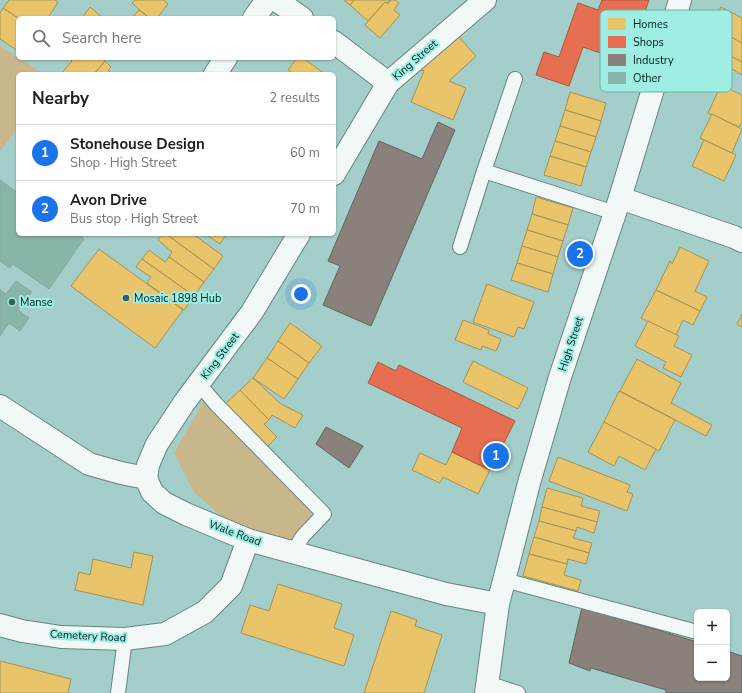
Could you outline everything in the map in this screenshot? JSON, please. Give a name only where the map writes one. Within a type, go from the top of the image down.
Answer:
[{"type":"street","points":[[255,16],[267,0]]},
{"type":"street","points":[[276,0],[299,16]]},
{"type":"street","name":"King Street","points":[[336,171],[388,84],[485,0]]},
{"type":"street","name":"High Street","points":[[677,10],[680,0]]},
{"type":"street","points":[[336,44],[388,84]]},
{"type":"street","points":[[216,72],[225,60]]},
{"type":"street","name":"High Street","points":[[486,688],[498,604],[530,483],[560,377],[617,205],[652,92]]},
{"type":"street","points":[[617,205],[734,237],[742,241]]},
{"type":"street","name":"King Street","points":[[146,478],[148,465],[157,444],[184,403],[252,312],[297,236]]},
{"type":"street","points":[[0,406],[89,464],[146,478]]},
{"type":"street","name":"Wale Road","points":[[146,478],[152,492],[164,503],[248,540],[446,594],[498,604]]},
{"type":"street","name":"Cemetery Road","points":[[0,625],[22,631],[61,637],[125,639],[165,634],[205,612],[231,586],[248,540]]},
{"type":"lane","points":[[460,247],[484,171],[516,79]]},
{"type":"lane","points":[[484,171],[617,205]]},
{"type":"lane","points":[[199,384],[222,410],[324,514],[303,536],[293,552]]},
{"type":"lane","points":[[504,580],[694,631]]},
{"type":"lane","points":[[118,693],[125,639]]},
{"type":"lane","points":[[486,688],[518,693]]},
{"type":"shaded area","points":[[0,46],[16,56],[16,60],[22,60],[41,72],[16,72],[16,131],[0,151]]},
{"type":"shaded area","points":[[199,384],[324,514],[293,552],[248,540],[194,492],[174,453],[203,402]]},
{"type":"building: Homes","points":[[9,0],[55,0],[58,2],[49,16],[16,17],[3,8]]},
{"type":"building: Homes","points":[[135,0],[164,0],[168,4],[159,16],[147,16],[132,3]]},
{"type":"building: Homes","points":[[344,0],[354,0],[350,5]]},
{"type":"building: Homes","points":[[354,0],[390,0],[386,4],[385,2],[368,21],[350,5]]},
{"type":"building: Homes","points":[[391,0],[395,0],[399,3],[394,10],[400,15],[380,38],[365,25],[385,2],[388,4]]},
{"type":"building: Homes","points":[[90,7],[101,16],[83,16]]},
{"type":"building: Homes","points":[[721,7],[727,10],[719,10]]},
{"type":"building: Homes","points":[[3,8],[16,17],[16,50],[0,39],[0,13]]},
{"type":"building: Homes","points":[[139,10],[146,16],[134,16]]},
{"type":"building: Homes","points":[[732,13],[742,18],[742,43],[732,38]]},
{"type":"building: Homes","points":[[458,36],[476,56],[449,81],[466,88],[453,120],[411,102],[424,71],[421,70]]},
{"type":"building: Homes","points":[[732,38],[742,43],[742,62],[732,57]]},
{"type":"building: Homes","points":[[732,57],[742,62],[742,75],[732,69]]},
{"type":"building: Homes","points":[[71,60],[105,61],[96,72],[63,72],[72,61]]},
{"type":"building: Homes","points":[[296,60],[306,60],[322,72],[291,72],[288,70]]},
{"type":"building: Homes","points":[[105,61],[111,67],[108,70],[110,72],[96,72]]},
{"type":"building: Homes","points":[[732,90],[742,95],[742,122],[739,127],[708,113],[718,92],[732,92]]},
{"type":"building: Homes","points":[[570,92],[606,103],[601,121],[565,110]]},
{"type":"building: Homes","points":[[565,110],[601,121],[596,137],[560,126]]},
{"type":"building: Homes","points":[[712,114],[742,129],[732,153],[700,138]]},
{"type":"building: Homes","points":[[560,126],[596,137],[591,152],[555,141]]},
{"type":"building: Homes","points":[[704,140],[736,155],[724,181],[692,166]]},
{"type":"building: Homes","points":[[555,141],[591,152],[586,167],[550,156]]},
{"type":"building: Homes","points":[[550,156],[586,167],[581,186],[544,175]]},
{"type":"building: Homes","points":[[536,197],[573,208],[568,225],[532,214]]},
{"type":"building: Homes","points":[[532,214],[568,225],[563,241],[527,230]]},
{"type":"building: Homes","points":[[527,230],[563,241],[558,257],[522,246]]},
{"type":"building: Homes","points":[[161,236],[169,236],[214,269],[204,282],[169,257],[172,252],[158,240]]},
{"type":"building: Homes","points":[[169,236],[196,236],[223,256],[214,269]]},
{"type":"building: Homes","points":[[208,236],[225,236],[220,244]]},
{"type":"building: Homes","points":[[522,246],[558,257],[553,274],[517,263]]},
{"type":"building: Homes","points":[[680,247],[709,261],[695,291],[707,297],[700,311],[656,290],[670,261],[672,264]]},
{"type":"building: Homes","name":"Mosaic 1898 Hub","points":[[99,249],[183,310],[155,348],[71,286]]},
{"type":"building: Homes","points":[[149,250],[165,262],[169,257],[204,282],[194,296],[142,259]]},
{"type":"building: Homes","points":[[142,259],[194,296],[184,310],[147,283],[151,277],[136,267]]},
{"type":"building: Homes","points":[[517,263],[553,274],[548,292],[511,280]]},
{"type":"building: Homes","points":[[487,284],[534,302],[524,329],[518,327],[514,337],[473,322]]},
{"type":"building: Homes","points":[[656,290],[700,311],[693,325],[683,320],[676,335],[641,318]]},
{"type":"building: Homes","points":[[742,314],[742,327],[737,324]]},
{"type":"building: Homes","points":[[463,320],[489,330],[488,334],[501,339],[496,351],[482,346],[481,350],[455,340]]},
{"type":"building: Homes","points":[[648,321],[679,336],[674,346],[692,355],[681,377],[663,368],[666,362],[635,346]]},
{"type":"building: Homes","points":[[290,323],[322,346],[309,363],[278,341]]},
{"type":"building: Homes","points":[[278,341],[309,363],[298,379],[267,358]]},
{"type":"building: Homes","points":[[267,358],[298,379],[284,399],[253,378]]},
{"type":"building: Homes","points":[[637,359],[681,383],[671,403],[712,425],[706,436],[620,391]]},
{"type":"building: Homes","points":[[473,361],[528,388],[518,409],[463,382]]},
{"type":"building: Homes","points":[[253,378],[281,404],[303,415],[295,428],[272,415],[269,420],[240,390]]},
{"type":"building: Homes","points":[[240,390],[269,420],[264,424],[277,437],[264,450],[222,407]]},
{"type":"building: Homes","points":[[619,391],[675,420],[659,451],[604,422]]},
{"type":"building: Homes","points":[[604,422],[656,449],[645,470],[619,456],[614,466],[588,452]]},
{"type":"building: Homes","points":[[452,452],[490,470],[478,494],[443,477],[440,483],[412,470],[420,453],[446,465]]},
{"type":"building: Homes","points":[[558,457],[630,485],[627,492],[633,494],[627,511],[549,481]]},
{"type":"building: Homes","points":[[547,488],[583,498],[581,506],[600,511],[597,522],[542,507]]},
{"type":"building: Homes","points":[[542,507],[597,522],[594,533],[577,527],[576,531],[539,521]]},
{"type":"building: Homes","points":[[539,521],[576,531],[573,538],[592,543],[589,553],[534,537]]},
{"type":"building: Homes","points":[[534,537],[589,553],[586,564],[568,559],[567,564],[529,554]]},
{"type":"building: Homes","points":[[134,552],[153,556],[143,605],[75,590],[79,572],[90,575],[93,559],[131,568]]},
{"type":"building: Homes","points":[[529,554],[567,564],[564,575],[581,580],[578,591],[523,576]]},
{"type":"building: Homes","points":[[278,584],[342,604],[334,628],[354,635],[344,666],[241,633],[250,605],[269,611]]},
{"type":"building: Homes","points":[[391,611],[417,620],[415,626],[442,635],[424,693],[364,693]]},
{"type":"building: Homes","points":[[0,661],[71,679],[68,693],[0,693]]},
{"type":"building: Shops","points":[[602,0],[649,0],[646,10],[600,10],[600,53],[583,47],[569,86],[536,75],[544,52],[559,57],[578,3],[598,10]]},
{"type":"building: Shops","points":[[378,362],[396,371],[399,365],[515,421],[490,470],[452,452],[462,428],[368,383]]},
{"type":"building: Industry","points":[[438,122],[455,130],[371,326],[323,305],[340,266],[328,261],[379,141],[422,159]]},
{"type":"building: Industry","points":[[326,427],[363,446],[349,468],[316,444]]},
{"type":"building: Industry","points":[[582,607],[694,641],[694,681],[730,681],[730,652],[742,656],[742,693],[666,693],[666,690],[591,668],[590,671],[569,663]]},
{"type":"building: Other","points":[[0,180],[16,192],[16,236],[80,236],[84,239],[49,289],[13,264],[10,268],[0,261]]},
{"type":"building: Other","name":"Manse","points":[[16,281],[32,292],[18,310],[29,318],[20,331],[9,323],[0,336],[0,289],[6,294]]},
{"type":"place","name":"Avon Drive","points":[[580,254]]},
{"type":"place","name":"Mosaic 1898 Hub","points":[[126,298]]},
{"type":"place","name":"Manse","points":[[12,302]]},
{"type":"place","name":"Stonehouse Design","points":[[496,456]]}]
